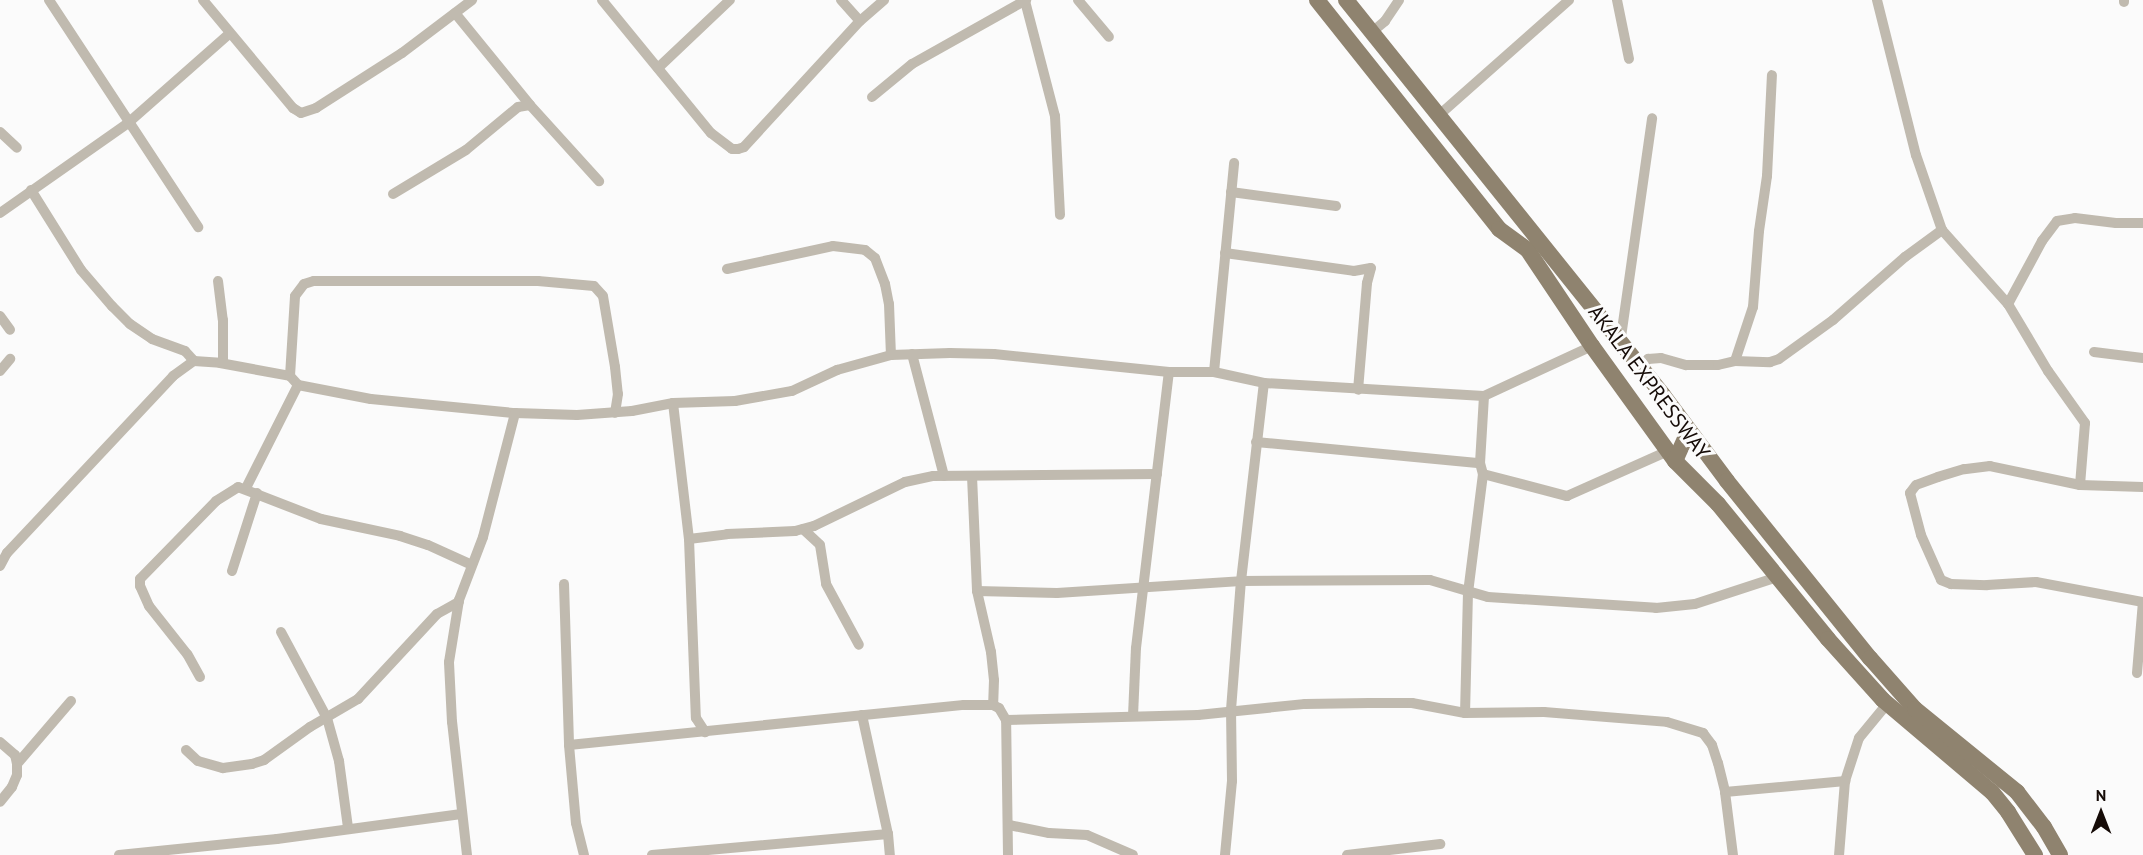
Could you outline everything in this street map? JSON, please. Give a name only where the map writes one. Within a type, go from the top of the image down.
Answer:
[{"type":"main road","name":"AKALA EXPRESSWAY","points":[[1317,0],[1499,229],[1527,249],[1592,346],[1672,456],[1718,504],[1828,639],[1887,704],[1992,792],[2008,812],[2035,855]]},
{"type":"main road","name":"AKALA EXPRESSWAY","points":[[1346,0],[1663,395],[1726,481],[1886,677],[1915,709],[2017,792],[2044,827],[2060,855]]},
{"type":"main road","points":[[1639,411],[1663,395]]},
{"type":"main road","points":[[1672,456],[1689,430]]},
{"type":"street","points":[[48,0],[198,227]]},
{"type":"street","points":[[203,0],[293,108],[301,113],[316,108],[402,53],[472,0]]},
{"type":"street","points":[[602,0],[711,133],[732,148],[738,149],[744,147],[860,21],[884,0]]},
{"type":"street","points":[[658,68],[730,0]]},
{"type":"street","points":[[841,0],[860,21]]},
{"type":"street","points":[[1078,0],[1109,37]]},
{"type":"street","points":[[1372,32],[1385,21],[1399,0]]},
{"type":"street","points":[[1438,116],[1569,0]]},
{"type":"street","points":[[1617,0],[1629,59]]},
{"type":"street","points":[[1877,0],[1914,146],[1942,230],[2008,304],[2048,371],[2085,423],[2080,485]]},
{"type":"street","points":[[872,97],[912,64],[1025,1],[1042,58],[1055,116],[1059,215]]},
{"type":"street","points":[[455,13],[530,105],[599,181]]},
{"type":"street","points":[[0,213],[128,123],[229,34]]},
{"type":"street","points":[[1735,361],[1753,308],[1759,231],[1767,176],[1773,75]]},
{"type":"street","points":[[518,107],[521,94]]},
{"type":"street","points":[[393,194],[466,150],[518,107],[530,105]]},
{"type":"street","points":[[1620,344],[1652,118]]},
{"type":"street","points":[[0,132],[16,148]]},
{"type":"street","points":[[1214,372],[1234,163]]},
{"type":"street","points":[[31,190],[81,270],[118,312],[152,339],[185,351],[194,361]]},
{"type":"street","points":[[1231,192],[1336,206]]},
{"type":"street","points":[[2008,304],[2042,242],[2057,221],[2075,218],[2116,223],[2143,223]]},
{"type":"street","points":[[1640,366],[1648,359],[1661,358],[1686,365],[1718,365],[1735,361],[1758,363],[1779,359],[1833,320],[1905,256],[1942,230]]},
{"type":"street","points":[[727,269],[833,246],[865,250],[875,258],[885,284],[889,304],[891,355]]},
{"type":"street","points":[[1225,253],[1354,270],[1371,268],[1367,283],[1358,390]]},
{"type":"street","points":[[218,281],[223,320],[223,363]]},
{"type":"street","points":[[290,376],[295,296],[304,284],[314,281],[538,281],[594,286],[603,296],[615,367],[618,394],[615,413]]},
{"type":"street","points":[[0,316],[10,330]]},
{"type":"street","points":[[0,566],[7,553],[173,376],[194,361],[223,363],[290,376],[298,385],[371,399],[515,413],[615,413],[673,403],[735,401],[792,391],[837,370],[891,355],[912,354],[994,354],[1169,372],[1214,372],[1264,383],[1484,396],[1592,346]]},
{"type":"street","points":[[2094,352],[2143,358]]},
{"type":"street","points":[[912,354],[944,476]]},
{"type":"street","points":[[0,371],[10,359]]},
{"type":"street","points":[[1133,716],[1136,648],[1145,589],[1169,372]]},
{"type":"street","points":[[1225,855],[1232,781],[1231,710],[1241,581],[1264,383]]},
{"type":"street","points":[[246,488],[298,385]]},
{"type":"street","points":[[1465,713],[1468,608],[1472,592],[1484,396]]},
{"type":"street","points":[[673,403],[689,539],[696,718],[705,732]]},
{"type":"street","points":[[466,855],[449,662],[459,602],[498,486],[515,413]]},
{"type":"street","points":[[1256,442],[1481,468],[1567,496],[1672,456]]},
{"type":"street","points":[[2137,673],[2143,602],[2036,582],[1951,585],[1941,580],[1921,535],[1910,494],[1916,485],[1938,477],[1964,469],[1990,466],[2080,485],[2143,488]]},
{"type":"street","points":[[689,539],[803,529],[905,482],[944,476],[1157,474]]},
{"type":"street","points":[[972,476],[976,591],[991,652],[994,680],[993,705]]},
{"type":"street","points":[[200,677],[187,654],[149,606],[140,586],[140,579],[229,490],[238,487],[246,488],[321,519],[400,536],[428,545],[472,565]]},
{"type":"street","points":[[232,571],[257,493]]},
{"type":"street","points":[[803,529],[820,544],[826,584],[860,645]]},
{"type":"street","points":[[976,591],[1057,593],[1241,581],[1430,580],[1488,597],[1656,608],[1695,604],[1777,577]]},
{"type":"street","points":[[564,584],[569,746],[576,823],[584,855]]},
{"type":"street","points":[[186,750],[198,761],[209,766],[223,768],[252,765],[358,699],[437,614],[459,602]]},
{"type":"street","points":[[280,632],[327,718],[339,761],[348,828]]},
{"type":"street","points":[[17,764],[71,701]]},
{"type":"street","points":[[1006,720],[1198,715],[1305,704],[1412,703],[1465,713],[1544,712],[1667,722],[1688,726],[1703,733],[1712,745],[1725,792],[1733,855]]},
{"type":"street","points":[[1839,855],[1845,781],[1859,738],[1887,704]]},
{"type":"street","points":[[569,746],[918,708],[993,705],[999,708],[1006,720],[1008,855]]},
{"type":"street","points":[[862,715],[888,834],[890,855]]},
{"type":"street","points":[[683,735],[696,718]]},
{"type":"street","points":[[0,742],[15,755],[17,764],[17,775],[12,787],[0,802]]},
{"type":"street","points":[[1725,792],[1845,781]]},
{"type":"street","points":[[119,855],[169,853],[461,814]]},
{"type":"street","points":[[1009,825],[1049,833],[1087,835],[1133,855]]},
{"type":"street","points":[[652,855],[771,850],[855,835],[888,834]]},
{"type":"street","points":[[1347,855],[1440,844]]}]
